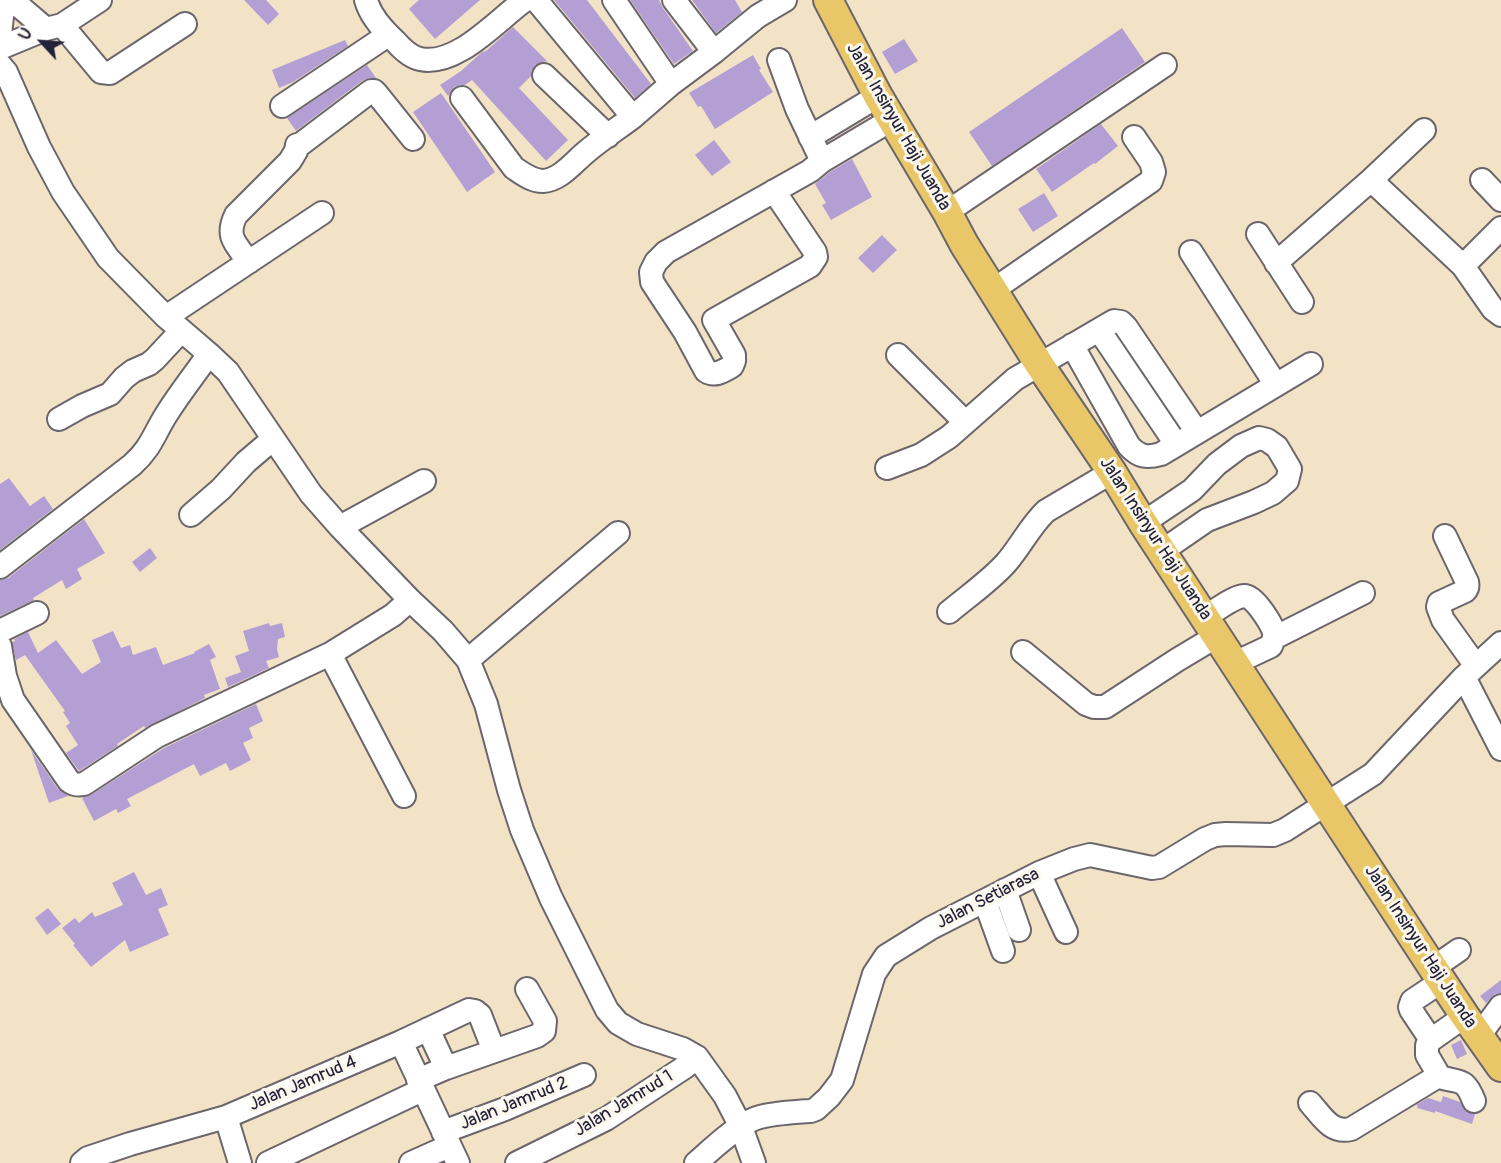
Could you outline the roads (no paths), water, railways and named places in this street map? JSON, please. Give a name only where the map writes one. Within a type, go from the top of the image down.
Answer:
[{"type":"main road","name":"Jalan Insinyur Haji Juanda","points":[[828,0],[885,108],[964,244],[1039,364],[1113,472],[1143,523],[1326,805],[1501,1067]]},
{"type":"street","points":[[0,35],[6,0]]},
{"type":"street","points":[[12,0],[54,27],[101,72],[105,73],[110,73],[185,24]]},
{"type":"street","points":[[0,48],[54,27],[100,0]]},
{"type":"street","points":[[366,0],[388,35],[406,53],[420,59],[437,60],[458,53],[525,0]]},
{"type":"street","points":[[536,0],[633,117]]},
{"type":"street","points":[[614,0],[671,84]]},
{"type":"street","points":[[674,0],[714,52]]},
{"type":"street","points":[[462,98],[514,168],[536,181],[546,181],[563,173],[671,84],[714,52],[753,8],[785,0]]},
{"type":"street","points":[[282,106],[388,35]]},
{"type":"street","points":[[779,60],[790,93],[822,161]]},
{"type":"street","points":[[0,65],[6,72],[39,147],[63,192],[108,258],[233,379],[311,494],[468,660],[486,704],[522,830],[551,898],[608,1010],[618,1023],[637,1034],[683,1049],[697,1057],[725,1096],[741,1127],[754,1163]]},
{"type":"street","points":[[947,212],[1165,65]]},
{"type":"street","points":[[544,75],[608,136]]},
{"type":"street","points":[[249,262],[231,236],[232,222],[236,215],[290,161],[297,145],[371,91],[377,94],[412,139]]},
{"type":"street","points":[[810,138],[885,108]]},
{"type":"street","points":[[714,320],[734,355],[732,366],[716,375],[706,371],[652,282],[651,272],[656,262],[666,252],[810,171],[885,108]]},
{"type":"street","points":[[1276,263],[1424,130]]},
{"type":"street","points":[[993,290],[1151,181],[1154,172],[1151,162],[1134,137]]},
{"type":"street","points":[[1371,180],[1463,266],[1493,309],[1501,315]]},
{"type":"street","points":[[1482,180],[1501,200]]},
{"type":"street","points":[[684,332],[714,320],[810,266],[814,261],[815,252],[774,191]]},
{"type":"street","points":[[59,419],[110,394],[133,371],[149,364],[155,359],[174,324],[249,262],[322,213]]},
{"type":"street","points":[[1463,266],[1501,228]]},
{"type":"street","points":[[1258,234],[1302,302]]},
{"type":"street","points":[[1191,252],[1276,385]]},
{"type":"street","points":[[887,468],[921,455],[949,437],[1015,379],[1113,321],[1121,322],[1126,327],[1197,432]]},
{"type":"street","points":[[1099,330],[1176,444]]},
{"type":"street","points":[[1071,345],[1129,446],[1135,453],[1144,456],[1161,454],[1311,364]]},
{"type":"street","points":[[0,567],[144,455],[166,415],[209,354]]},
{"type":"street","points":[[898,355],[965,422]]},
{"type":"street","points":[[1143,523],[1192,490],[1217,464],[1241,446],[1259,438],[1277,447],[1290,469],[1287,481],[1273,493],[1207,520],[1162,551]]},
{"type":"street","points":[[191,515],[273,439]]},
{"type":"street","points":[[950,612],[1007,562],[1046,511],[1113,472]]},
{"type":"street","points":[[340,527],[424,481]]},
{"type":"street","points":[[1192,490],[1207,520]]},
{"type":"street","points":[[468,660],[618,533]]},
{"type":"street","points":[[1445,536],[1468,586],[1464,591],[1439,603],[1438,607],[1470,672],[1501,749]]},
{"type":"street","points":[[1274,638],[1363,593]]},
{"type":"street","points":[[1023,652],[1086,704],[1094,707],[1105,706],[1177,660],[1235,599],[1248,596],[1254,600],[1273,629],[1274,638],[1267,649],[1235,663]]},
{"type":"street","points":[[0,646],[4,688],[69,781],[79,785],[158,736],[330,654],[393,615],[410,600]]},
{"type":"street","points":[[0,631],[38,613]]},
{"type":"street","name":"Jalan Setiarasa","points":[[696,1163],[741,1127],[758,1117],[811,1111],[820,1106],[842,1080],[874,974],[886,956],[931,928],[1039,873],[1074,859],[1090,855],[1152,868],[1159,867],[1215,835],[1273,835],[1286,830],[1373,774],[1470,672],[1501,643]]},
{"type":"street","points":[[330,654],[404,796]]},
{"type":"street","points":[[1039,873],[1066,932]]},
{"type":"street","points":[[1005,890],[1019,930]]},
{"type":"street","points":[[985,901],[1003,951]]},
{"type":"street","points":[[1431,1040],[1410,1007],[1412,1001],[1459,950]]},
{"type":"street","points":[[268,1163],[420,1085],[446,1068],[537,1036],[544,1031],[545,1021],[527,989]]},
{"type":"street","points":[[1437,1076],[1426,1050],[1431,1040],[1472,1026],[1501,1006]]},
{"type":"street","name":"Jalan Jamrud 4","points":[[83,1162],[88,1158],[130,1144],[226,1117],[469,1010],[480,1015],[494,1051]]},
{"type":"street","points":[[428,1029],[446,1068]]},
{"type":"street","points":[[400,1042],[450,1147]]},
{"type":"street","name":"Jalan Jamrud 1","points":[[517,1163],[606,1119],[697,1057]]},
{"type":"street","name":"Jalan Jamrud 2","points":[[411,1163],[450,1147],[505,1109],[584,1075]]},
{"type":"street","points":[[1437,1076],[1465,1084],[1474,1101]]},
{"type":"street","points":[[1310,1103],[1330,1125],[1345,1131],[1437,1076]]},
{"type":"street","points":[[226,1117],[240,1163]]}]
